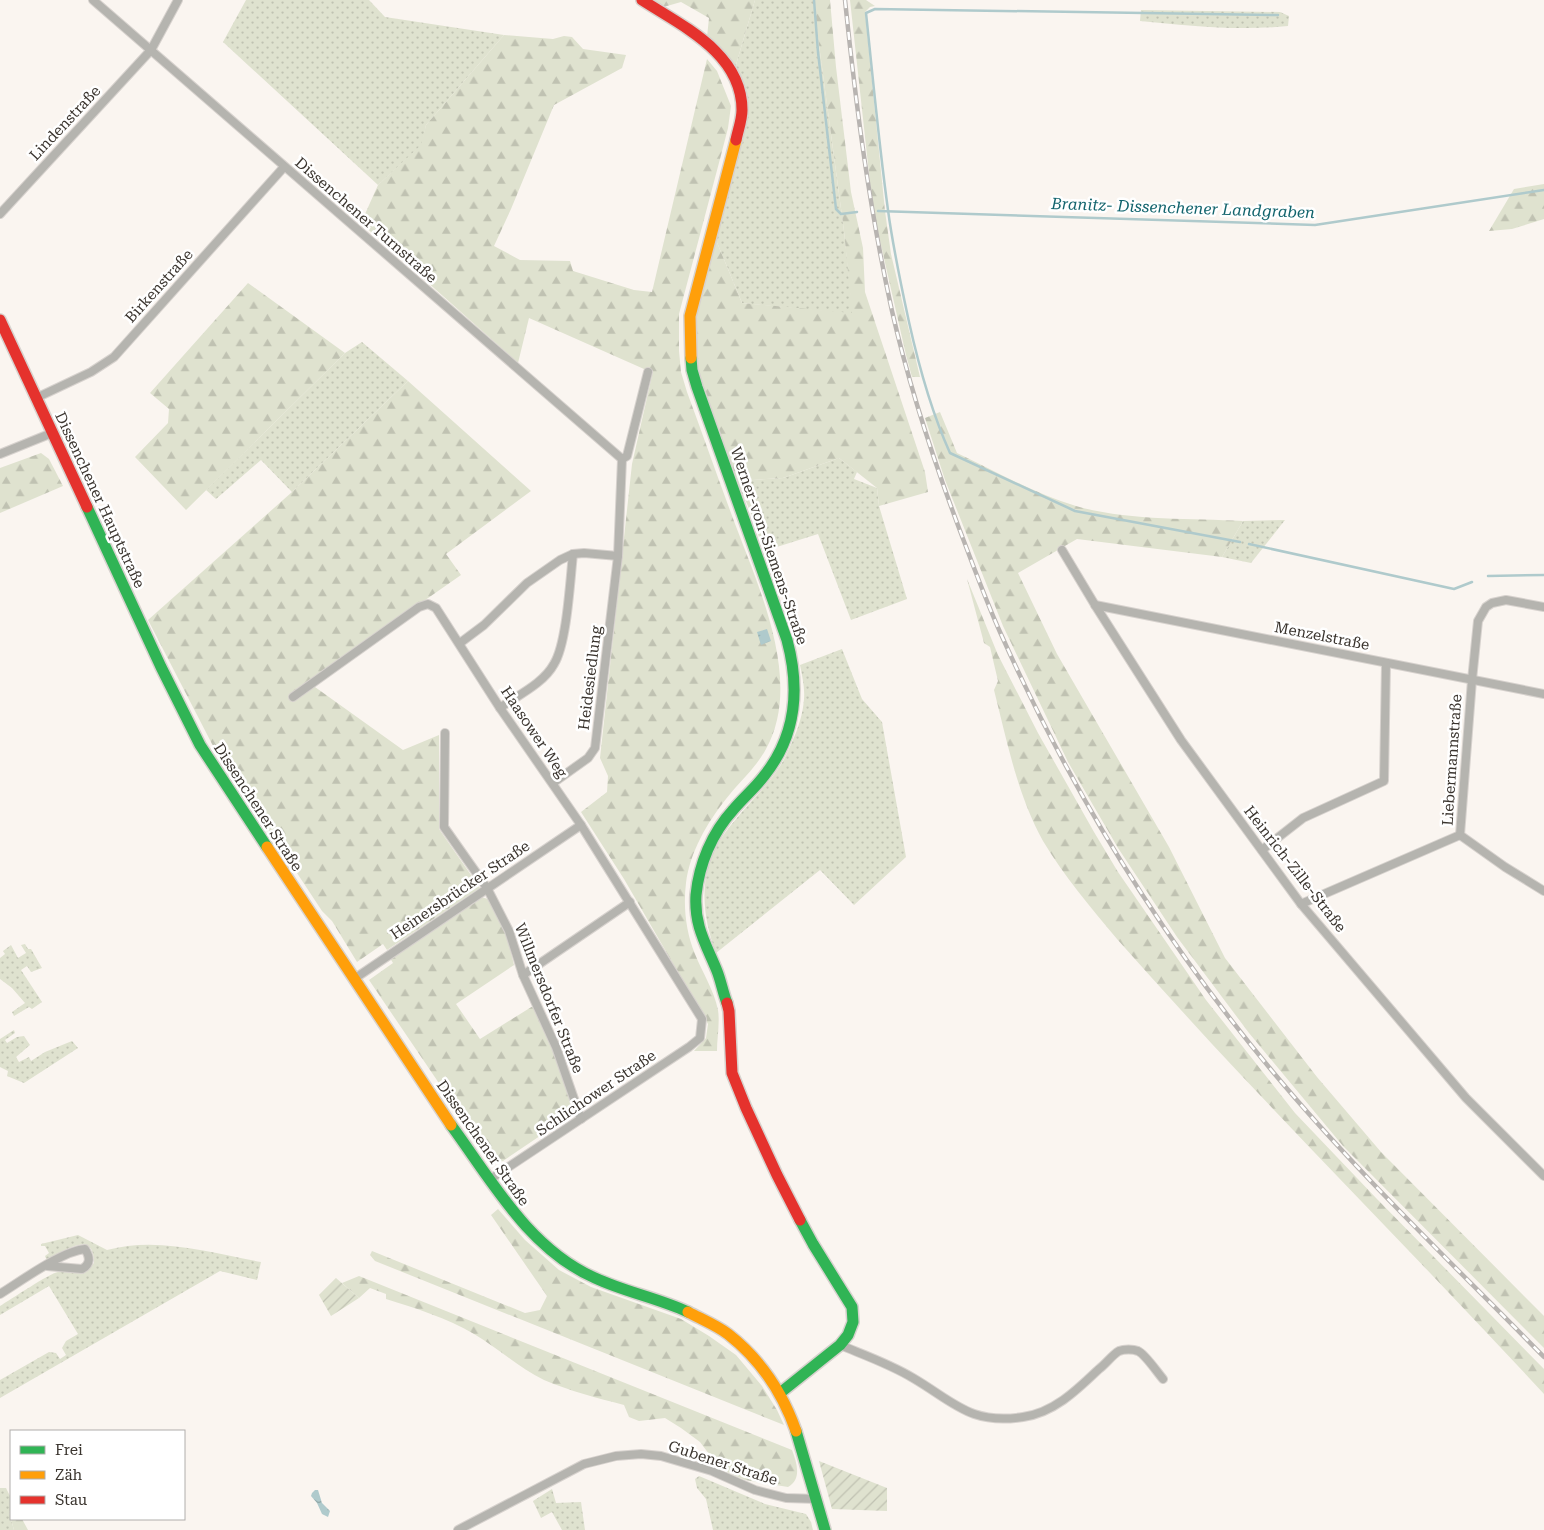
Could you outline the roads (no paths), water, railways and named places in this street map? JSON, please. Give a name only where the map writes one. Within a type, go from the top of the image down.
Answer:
[{"type":"street","name":"Dissenchener Turnstraße","points":[[93,0],[622,460]]},
{"type":"street","name":"Lindenstraße","points":[[0,214],[150,50],[178,0]]},
{"type":"street","name":"Werner-von-Siemens-Straße","points":[[642,0],[712,47],[732,74],[741,100],[742,112],[737,135],[690,316],[692,370],[787,640],[792,659],[795,691],[791,721],[780,753],[764,777],[732,811],[708,846],[700,869],[696,896],[697,919],[704,944],[725,992],[729,1011],[732,1073],[776,1175],[852,1307],[853,1322],[848,1334],[840,1345],[780,1393]]},
{"type":"street","name":"Birkenstraße","points":[[36,398],[91,372],[114,357],[284,167]]},
{"type":"street","name":"Dissenchener Hauptstraße","points":[[0,320],[173,692]]},
{"type":"street","name":"Heidesiedlung","points":[[552,783],[588,758],[595,748],[618,556],[622,460],[627,456],[648,372]]},
{"type":"street","points":[[0,454],[52,433]]},
{"type":"street","name":"Heinrich-Zille-Straße","points":[[1062,550],[1181,740],[1301,904],[1466,1098],[1543,1173]]},
{"type":"street","points":[[460,643],[484,625],[527,583],[560,560],[573,554],[584,553],[618,556]]},
{"type":"street","points":[[500,708],[539,682],[554,664],[563,639],[573,554]]},
{"type":"street","name":"Liebermannstraße","points":[[1301,904],[1460,835],[1478,621],[1486,607],[1492,603],[1506,600],[1544,607]]},
{"type":"street","name":"Haasower Weg","points":[[293,697],[424,605],[428,604],[436,608],[500,708],[581,825],[702,1019]]},
{"type":"street","name":"Menzelstraße","points":[[1095,605],[1544,694]]},
{"type":"street","points":[[1262,850],[1303,818],[1384,781],[1386,663]]},
{"type":"street","name":"Dissenchener Straße","points":[[173,692],[213,766],[354,979],[514,1214],[545,1246],[565,1262],[594,1278],[630,1292],[670,1304],[714,1325],[729,1335],[747,1352],[769,1376],[780,1393],[804,1450],[825,1530]]},
{"type":"street","name":"Willmersdorfer Straße","points":[[445,733],[444,827],[487,888],[509,931],[523,975],[556,1047],[581,1119]]},
{"type":"street","name":"Heinersbrücker Straße","points":[[354,979],[581,825]]},
{"type":"street","points":[[1460,835],[1505,867],[1544,891]]},
{"type":"street","points":[[523,975],[630,902]]},
{"type":"street","name":"Schlichower Straße","points":[[490,1180],[689,1047],[700,1038],[702,1019]]},
{"type":"street","points":[[0,1294],[47,1266],[78,1250],[85,1249],[89,1255],[87,1266],[82,1269],[47,1266]]},
{"type":"street","points":[[840,1345],[912,1377],[955,1406],[978,1416],[1000,1420],[1026,1417],[1053,1406],[1076,1391],[1120,1350],[1131,1349],[1139,1351],[1163,1379]]},
{"type":"street","name":"Gubener Straße","points":[[458,1530],[584,1464],[600,1459],[642,1454],[678,1460],[712,1471],[755,1490],[786,1498],[817,1499]]},
{"type":"water","points":[[767,629],[771,641],[761,645],[757,632]]},
{"type":"water","points":[[315,1490],[318,1490],[322,1503],[330,1511],[328,1517],[322,1514],[311,1496]]},
{"type":"waterway","name":"Branitz- Dissenchener Landgraben","points":[[814,0],[836,209],[841,214],[857,212]]},
{"type":"waterway","points":[[1240,542],[1075,511],[950,453],[931,405],[921,372],[897,266],[885,186],[866,13],[875,9],[1278,15]]},
{"type":"waterway","name":"Branitz- Dissenchener Landgraben","points":[[878,211],[1315,225],[1544,190]]},
{"type":"waterway","points":[[1249,544],[1454,589],[1472,582]]},
{"type":"waterway","points":[[1488,576],[1544,575]]},
{"type":"railway","points":[[845,0],[870,195],[892,311],[907,370],[924,429],[965,544],[986,599],[1027,691],[1088,805],[1121,861],[1156,916],[1232,1021],[1273,1072],[1338,1146],[1544,1357]]}]
